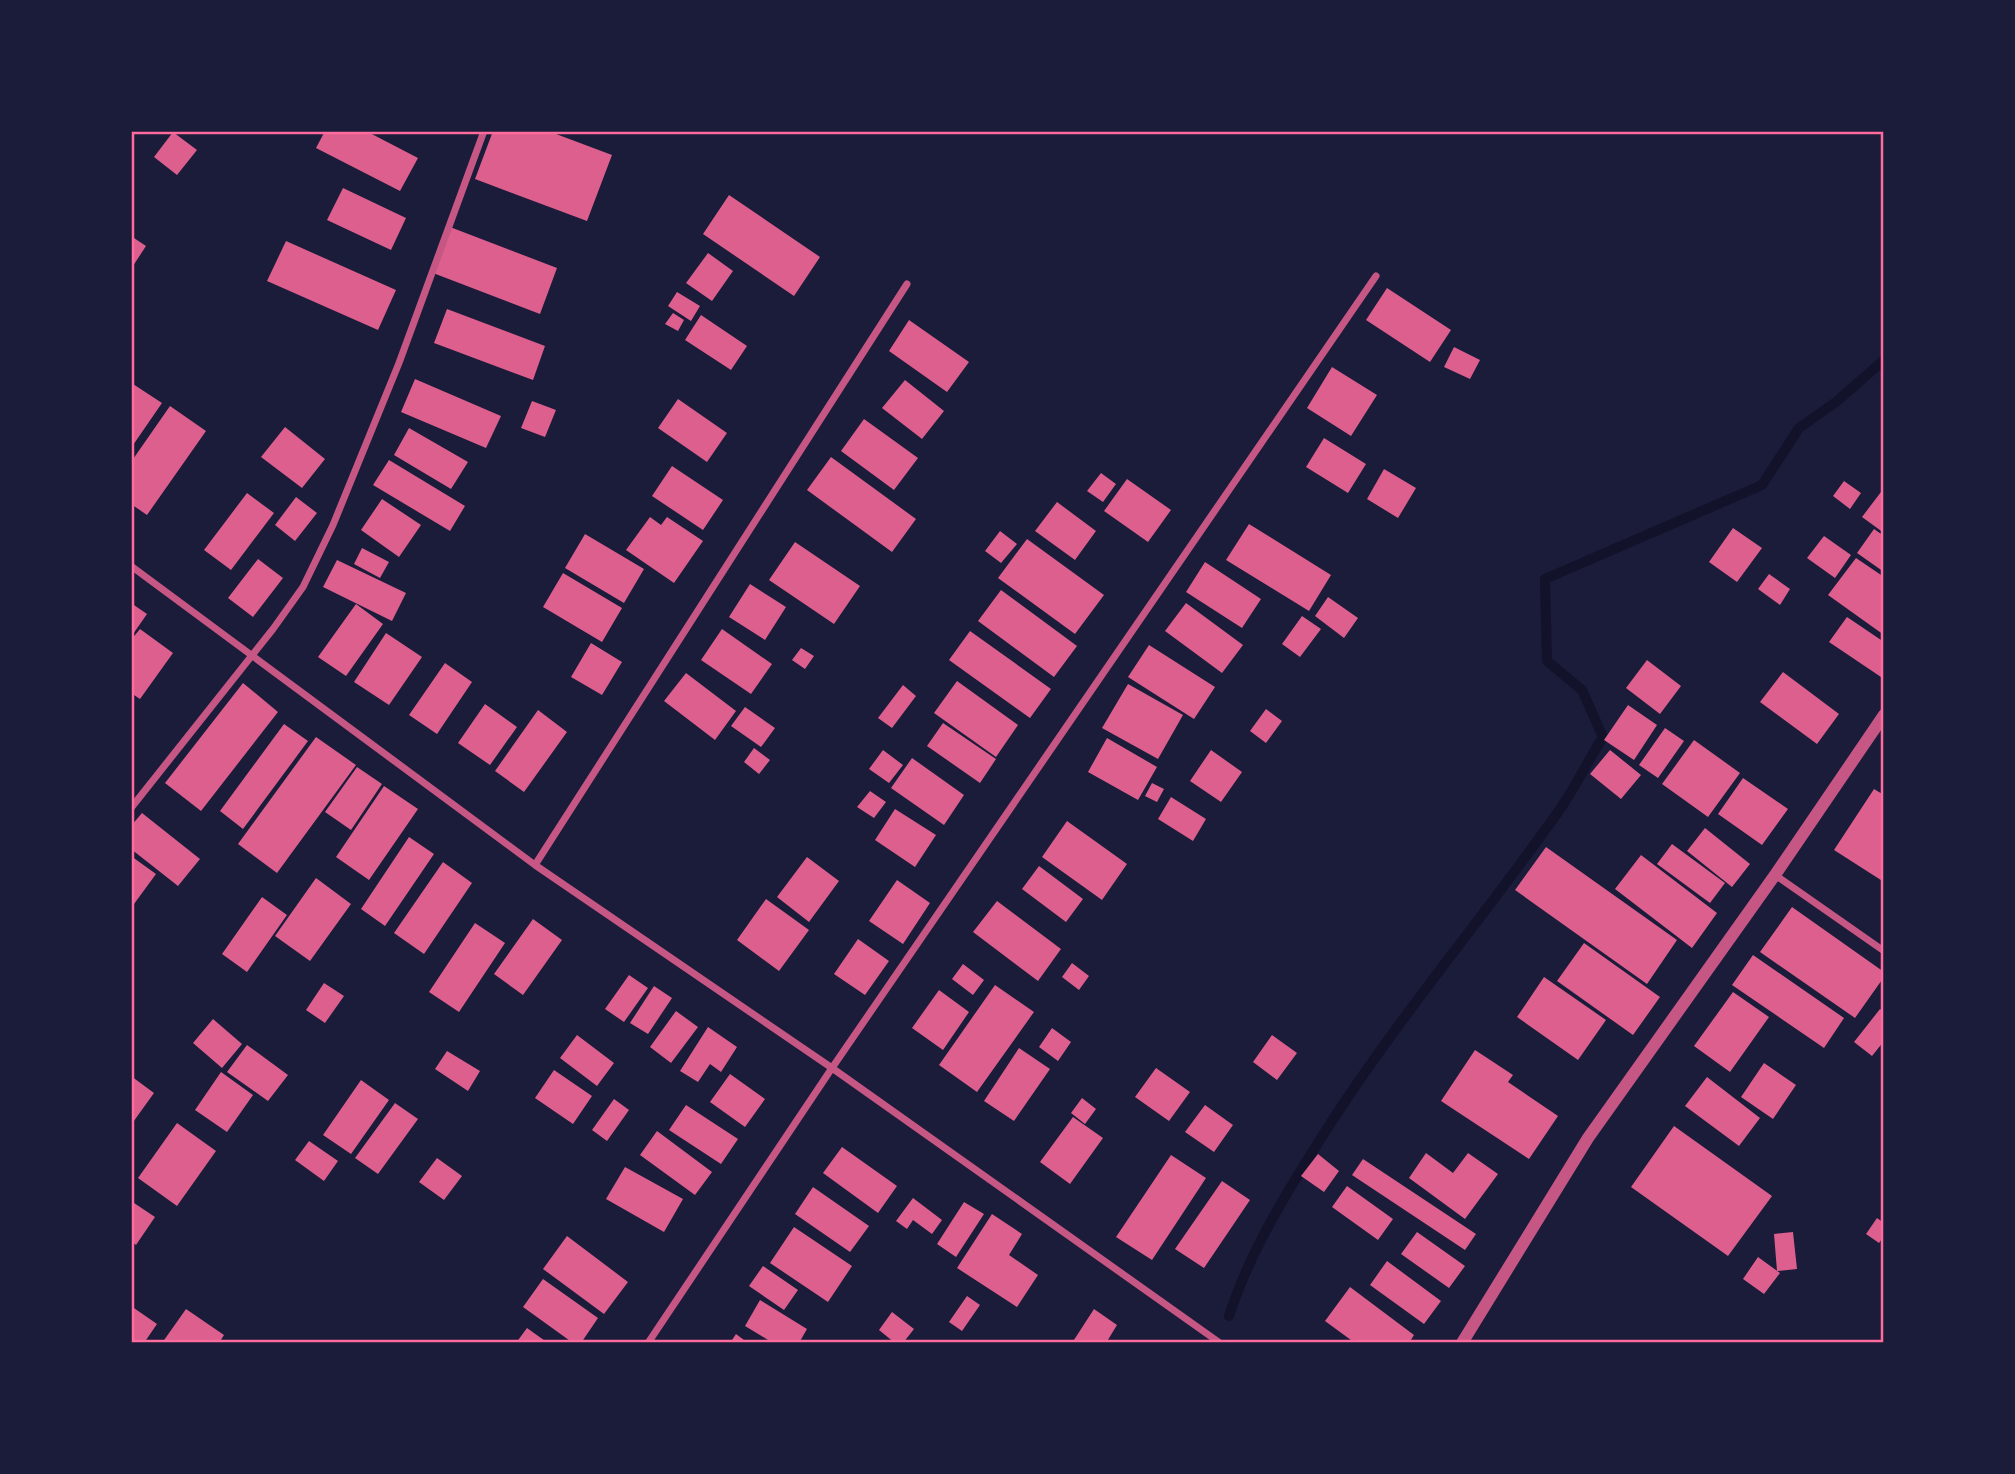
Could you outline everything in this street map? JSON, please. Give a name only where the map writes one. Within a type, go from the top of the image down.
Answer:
[{"type":"street","points":[[131,808],[303,587],[333,526],[400,363],[484,131]]},
{"type":"street","points":[[648,1343],[832,1068],[1376,276]]},
{"type":"street","points":[[535,865],[907,284]]},
{"type":"street","points":[[131,566],[535,865],[832,1068],[1220,1343]]},
{"type":"street","points":[[1462,1343],[1588,1138],[1775,875],[1884,715]]},
{"type":"street","points":[[1775,875],[1884,951]]},
{"type":"building","points":[[325,131],[366,131],[418,158],[400,191],[316,148]]},
{"type":"building","points":[[493,131],[548,131],[612,155],[587,221],[475,179]]},
{"type":"building","points":[[173,132],[197,150],[177,175],[154,157]]},
{"type":"building","points":[[343,188],[406,218],[391,250],[327,220]]},
{"type":"building","points":[[729,195],[820,257],[794,296],[703,234]]},
{"type":"building","points":[[450,227],[557,268],[540,314],[433,273]]},
{"type":"building","points":[[131,236],[146,246],[131,269]]},
{"type":"building","points":[[286,241],[396,290],[378,330],[267,281]]},
{"type":"building","points":[[708,253],[733,271],[712,301],[686,283]]},
{"type":"building","points":[[1387,288],[1451,330],[1430,362],[1366,320]]},
{"type":"building","points":[[677,292],[700,306],[691,321],[668,306]]},
{"type":"building","points":[[447,309],[545,346],[533,380],[434,343]]},
{"type":"building","points":[[673,313],[684,320],[678,331],[665,324]]},
{"type":"building","points":[[701,315],[747,346],[731,370],[685,340]]},
{"type":"building","points":[[909,320],[969,362],[947,392],[889,351]]},
{"type":"building","points":[[1454,347],[1480,360],[1470,379],[1444,367]]},
{"type":"building","points":[[1332,367],[1377,395],[1351,436],[1307,408]]},
{"type":"building","points":[[415,379],[501,416],[486,448],[401,412]]},
{"type":"building","points":[[905,380],[944,411],[922,439],[882,408]]},
{"type":"building","points":[[133,384],[162,403],[131,448],[131,387]]},
{"type":"building","points":[[678,399],[727,433],[707,462],[658,428]]},
{"type":"building","points":[[532,401],[556,410],[545,437],[521,428]]},
{"type":"building","points":[[170,406],[206,431],[147,515],[131,504],[131,462]]},
{"type":"building","points":[[864,419],[918,458],[894,490],[841,451]]},
{"type":"building","points":[[285,427],[325,459],[302,488],[261,457]]},
{"type":"building","points":[[409,428],[468,462],[451,489],[394,455]]},
{"type":"building","points":[[1324,438],[1366,464],[1348,493],[1306,467]]},
{"type":"building","points":[[831,457],[916,519],[892,552],[807,490]]},
{"type":"building","points":[[389,460],[465,506],[450,531],[373,485]]},
{"type":"building","points":[[672,466],[723,500],[703,530],[652,496]]},
{"type":"building","points":[[1384,469],[1416,488],[1398,518],[1367,499]]},
{"type":"building","points":[[1101,473],[1116,484],[1103,502],[1087,491]]},
{"type":"building","points":[[1127,479],[1171,510],[1148,542],[1104,511]]},
{"type":"building","points":[[1844,481],[1861,493],[1850,509],[1833,496]]},
{"type":"building","points":[[1884,488],[1884,533],[1862,517]]},
{"type":"building","points":[[247,493],[274,513],[231,570],[204,550]]},
{"type":"building","points":[[296,497],[317,513],[295,541],[275,525]]},
{"type":"building","points":[[382,499],[421,525],[399,557],[361,530]]},
{"type":"building","points":[[1057,502],[1096,531],[1075,560],[1035,531]]},
{"type":"building","points":[[650,517],[661,525],[667,517],[703,541],[674,583],[626,550]]},
{"type":"building","points":[[1249,524],[1331,575],[1309,611],[1226,560]]},
{"type":"building","points":[[1733,528],[1762,548],[1737,582],[1709,562]]},
{"type":"building","points":[[1874,529],[1884,536],[1884,572],[1857,553]]},
{"type":"building","points":[[1000,531],[1017,544],[1001,563],[985,551]]},
{"type":"building","points":[[585,534],[644,569],[624,603],[565,568]]},
{"type":"building","points":[[1824,536],[1851,555],[1835,578],[1807,558]]},
{"type":"building","points":[[1027,539],[1104,595],[1075,634],[998,578]]},
{"type":"building","points":[[795,542],[860,586],[834,624],[769,580]]},
{"type":"building","points":[[362,548],[389,562],[380,578],[354,564]]},
{"type":"building","points":[[1856,558],[1884,577],[1884,635],[1828,595]]},
{"type":"building","points":[[258,559],[283,578],[253,617],[228,598]]},
{"type":"building","points":[[337,560],[406,593],[392,621],[323,587]]},
{"type":"building","points":[[1205,562],[1261,599],[1242,628],[1186,592]]},
{"type":"building","points":[[563,573],[622,608],[602,642],[543,607]]},
{"type":"building","points":[[1769,574],[1790,589],[1780,605],[1758,589]]},
{"type":"building","points":[[750,584],[786,607],[765,640],[729,617]]},
{"type":"building","points":[[1001,590],[1077,646],[1054,677],[978,621]]},
{"type":"building","points":[[1328,597],[1358,618],[1344,638],[1315,616]]},
{"type":"building","points":[[131,603],[147,614],[131,637]]},
{"type":"building","points":[[1186,603],[1243,645],[1222,673],[1165,631]]},
{"type":"building","points":[[356,604],[383,624],[346,676],[318,657]]},
{"type":"building","points":[[1302,616],[1321,629],[1300,657],[1282,644]]},
{"type":"building","points":[[1847,617],[1884,642],[1884,673],[1881,677],[1829,642]]},
{"type":"building","points":[[140,629],[173,653],[140,699],[131,693],[131,640]]},
{"type":"building","points":[[722,629],[772,664],[751,694],[701,660]]},
{"type":"building","points":[[970,631],[1051,689],[1030,718],[949,660]]},
{"type":"building","points":[[386,633],[422,657],[389,705],[354,682]]},
{"type":"building","points":[[591,643],[622,662],[602,695],[571,677]]},
{"type":"building","points":[[1149,645],[1215,687],[1194,719],[1128,677]]},
{"type":"building","points":[[801,648],[814,656],[805,669],[792,660]]},
{"type":"building","points":[[1647,660],[1681,686],[1660,714],[1626,688]]},
{"type":"building","points":[[445,663],[472,682],[437,734],[409,715]]},
{"type":"building","points":[[1783,672],[1839,714],[1817,744],[1760,702]]},
{"type":"building","points":[[686,673],[736,711],[715,740],[664,701]]},
{"type":"building","points":[[957,681],[1018,725],[996,757],[934,713]]},
{"type":"building","points":[[243,683],[278,712],[201,811],[165,783]]},
{"type":"building","points":[[1128,684],[1183,715],[1158,759],[1102,728]]},
{"type":"building","points":[[903,685],[916,696],[892,728],[878,718]]},
{"type":"building","points":[[485,704],[517,727],[490,765],[458,743]]},
{"type":"building","points":[[1628,705],[1657,725],[1634,760],[1604,740]]},
{"type":"building","points":[[745,707],[775,728],[761,747],[731,726]]},
{"type":"building","points":[[1266,709],[1282,721],[1266,743],[1250,731]]},
{"type":"building","points":[[538,710],[567,732],[524,792],[495,771]]},
{"type":"building","points":[[943,723],[996,759],[980,783],[927,746]]},
{"type":"building","points":[[284,724],[308,741],[243,829],[220,811]]},
{"type":"building","points":[[1665,728],[1684,741],[1658,778],[1639,765]]},
{"type":"building","points":[[316,737],[356,765],[277,873],[238,844]]},
{"type":"building","points":[[1107,738],[1157,767],[1138,800],[1088,772]]},
{"type":"building","points":[[1694,740],[1740,773],[1708,817],[1662,784]]},
{"type":"building","points":[[754,748],[770,760],[759,774],[744,762]]},
{"type":"building","points":[[883,750],[903,765],[889,783],[869,769]]},
{"type":"building","points":[[1211,750],[1242,772],[1221,802],[1190,781]]},
{"type":"building","points":[[1610,750],[1641,775],[1621,799],[1590,774]]},
{"type":"building","points":[[912,758],[964,795],[944,825],[891,788]]},
{"type":"building","points":[[357,767],[382,784],[351,830],[325,812]]},
{"type":"building","points":[[1743,778],[1788,809],[1762,845],[1718,814]]},
{"type":"building","points":[[1152,783],[1164,789],[1157,802],[1145,796]]},
{"type":"building","points":[[384,786],[418,809],[369,880],[336,857]]},
{"type":"building","points":[[1874,789],[1884,795],[1884,882],[1834,850]]},
{"type":"building","points":[[870,791],[886,802],[874,818],[857,807]]},
{"type":"building","points":[[1171,797],[1206,819],[1193,841],[1158,819]]},
{"type":"building","points":[[895,809],[936,835],[915,867],[875,840]]},
{"type":"building","points":[[142,813],[200,859],[178,886],[131,849],[131,826]]},
{"type":"building","points":[[1067,821],[1127,864],[1102,900],[1042,857]]},
{"type":"building","points":[[1705,828],[1750,864],[1732,887],[1687,851]]},
{"type":"building","points":[[409,837],[434,854],[385,926],[361,909]]},
{"type":"building","points":[[1672,844],[1725,883],[1710,903],[1657,864]]},
{"type":"building","points":[[1546,847],[1677,940],[1647,984],[1515,890]]},
{"type":"building","points":[[1641,855],[1717,913],[1692,948],[1615,889]]},
{"type":"building","points":[[131,856],[156,874],[134,904],[131,902]]},
{"type":"building","points":[[807,857],[839,881],[809,922],[777,897]]},
{"type":"building","points":[[443,862],[472,883],[424,954],[394,933]]},
{"type":"building","points":[[1039,866],[1083,899],[1066,922],[1022,889]]},
{"type":"building","points":[[316,878],[351,904],[310,961],[275,936]]},
{"type":"building","points":[[897,880],[930,903],[903,944],[869,921]]},
{"type":"building","points":[[262,897],[287,915],[247,972],[222,954]]},
{"type":"building","points":[[766,899],[809,930],[779,971],[737,940]]},
{"type":"building","points":[[997,901],[1061,949],[1038,981],[973,932]]},
{"type":"building","points":[[1792,907],[1884,972],[1884,977],[1855,1018],[1760,952]]},
{"type":"building","points":[[533,919],[562,940],[523,995],[494,974]]},
{"type":"building","points":[[475,923],[505,943],[459,1012],[429,992]]},
{"type":"building","points":[[858,939],[889,961],[865,995],[834,974]]},
{"type":"building","points":[[1584,943],[1660,997],[1633,1035],[1557,981]]},
{"type":"building","points":[[1753,955],[1844,1018],[1824,1048],[1732,985]]},
{"type":"building","points":[[1072,963],[1089,976],[1079,990],[1062,977]]},
{"type":"building","points":[[963,964],[984,980],[973,995],[952,979]]},
{"type":"building","points":[[629,975],[648,988],[624,1022],[605,1009]]},
{"type":"building","points":[[1544,977],[1606,1020],[1578,1060],[1517,1017]]},
{"type":"building","points":[[324,983],[344,996],[325,1023],[306,1010]]},
{"type":"building","points":[[995,985],[1034,1012],[977,1092],[939,1065]]},
{"type":"building","points":[[654,986],[672,998],[648,1034],[630,1023]]},
{"type":"building","points":[[939,990],[969,1012],[943,1050],[912,1028]]},
{"type":"building","points":[[1733,992],[1769,1017],[1730,1072],[1694,1046]]},
{"type":"building","points":[[1880,1009],[1884,1012],[1884,1041],[1872,1056],[1854,1042]]},
{"type":"building","points":[[676,1011],[698,1027],[671,1063],[650,1047]]},
{"type":"building","points":[[213,1019],[242,1044],[222,1068],[193,1043]]},
{"type":"building","points":[[708,1027],[737,1047],[721,1072],[710,1064],[698,1082],[680,1071]]},
{"type":"building","points":[[1052,1028],[1071,1042],[1058,1061],[1039,1047]]},
{"type":"building","points":[[577,1035],[614,1063],[597,1086],[560,1058]]},
{"type":"building","points":[[1272,1035],[1297,1053],[1277,1080],[1253,1062]]},
{"type":"building","points":[[247,1045],[288,1075],[268,1101],[227,1072]]},
{"type":"building","points":[[1019,1048],[1050,1069],[1014,1121],[984,1101]]},
{"type":"building","points":[[1475,1050],[1513,1075],[1508,1082],[1558,1116],[1529,1159],[1441,1101]]},
{"type":"building","points":[[447,1051],[480,1071],[468,1091],[435,1069]]},
{"type":"building","points":[[1764,1063],[1796,1085],[1773,1119],[1741,1097]]},
{"type":"building","points":[[1156,1068],[1190,1092],[1169,1121],[1135,1097]]},
{"type":"building","points":[[554,1070],[592,1096],[573,1124],[535,1098]]},
{"type":"building","points":[[221,1072],[253,1095],[227,1132],[195,1110]]},
{"type":"building","points":[[730,1074],[765,1099],[745,1127],[710,1102]]},
{"type":"building","points":[[131,1076],[154,1093],[131,1125]]},
{"type":"building","points":[[1707,1077],[1760,1118],[1739,1146],[1685,1106]]},
{"type":"building","points":[[361,1080],[389,1100],[351,1154],[323,1135]]},
{"type":"building","points":[[1082,1098],[1096,1109],[1085,1124],[1071,1113]]},
{"type":"building","points":[[614,1099],[629,1110],[607,1141],[592,1130]]},
{"type":"building","points":[[395,1103],[418,1119],[378,1174],[355,1158]]},
{"type":"building","points":[[686,1105],[738,1139],[721,1164],[669,1130]]},
{"type":"building","points":[[1205,1105],[1233,1125],[1214,1152],[1185,1132]]},
{"type":"building","points":[[1073,1117],[1103,1138],[1070,1184],[1040,1162]]},
{"type":"building","points":[[177,1123],[216,1151],[177,1206],[138,1178]]},
{"type":"building","points":[[1674,1126],[1772,1196],[1728,1256],[1631,1187]]},
{"type":"building","points":[[657,1131],[712,1172],[695,1195],[640,1155]]},
{"type":"building","points":[[309,1141],[338,1161],[324,1181],[295,1160]]},
{"type":"building","points":[[842,1147],[897,1186],[878,1213],[823,1173]]},
{"type":"building","points":[[1426,1153],[1453,1173],[1468,1153],[1498,1174],[1465,1219],[1409,1178]]},
{"type":"building","points":[[1318,1154],[1339,1171],[1324,1192],[1301,1176]]},
{"type":"building","points":[[1171,1155],[1206,1178],[1152,1260],[1116,1237]]},
{"type":"building","points":[[437,1158],[462,1176],[444,1200],[419,1182]]},
{"type":"building","points":[[1363,1159],[1476,1234],[1465,1250],[1352,1175]]},
{"type":"building","points":[[625,1167],[683,1199],[664,1232],[606,1199]]},
{"type":"building","points":[[1222,1181],[1250,1200],[1204,1268],[1175,1249]]},
{"type":"building","points":[[1347,1186],[1393,1219],[1378,1240],[1332,1207]]},
{"type":"building","points":[[813,1187],[869,1226],[850,1252],[795,1214]]},
{"type":"building","points":[[913,1198],[942,1220],[932,1234],[913,1220],[907,1229],[896,1221]]},
{"type":"building","points":[[131,1201],[155,1217],[136,1245],[131,1241]]},
{"type":"building","points":[[964,1202],[984,1214],[956,1257],[937,1244]]},
{"type":"building","points":[[992,1214],[1022,1234],[1009,1255],[1038,1275],[1017,1307],[957,1268]]},
{"type":"building","points":[[1877,1218],[1884,1223],[1884,1236],[1879,1243],[1866,1234]]},
{"type":"building","points":[[794,1227],[852,1266],[828,1302],[770,1263]]},
{"type":"building","points":[[1417,1232],[1465,1266],[1449,1288],[1401,1254]]},
{"type":"building","points":[[1793,1232],[1797,1269],[1777,1271],[1774,1234]]},
{"type":"building","points":[[567,1236],[628,1282],[604,1314],[543,1269]]},
{"type":"building","points":[[1758,1257],[1780,1273],[1764,1294],[1743,1279]]},
{"type":"building","points":[[1387,1261],[1441,1301],[1424,1324],[1370,1285]]},
{"type":"building","points":[[763,1266],[798,1290],[784,1310],[749,1286]]},
{"type":"building","points":[[543,1279],[598,1318],[581,1343],[573,1343],[523,1307]]},
{"type":"building","points":[[1350,1287],[1414,1335],[1409,1343],[1355,1343],[1325,1321]]},
{"type":"building","points":[[967,1296],[980,1305],[962,1331],[949,1322]]},
{"type":"building","points":[[760,1300],[807,1329],[799,1343],[773,1343],[745,1326]]},
{"type":"building","points":[[131,1306],[157,1324],[144,1343],[131,1343]]},
{"type":"building","points":[[186,1309],[224,1335],[219,1343],[162,1343]]},
{"type":"building","points":[[1094,1309],[1117,1325],[1106,1343],[1072,1343]]},
{"type":"building","points":[[892,1312],[914,1329],[903,1343],[895,1343],[879,1330]]},
{"type":"building","points":[[527,1328],[548,1343],[516,1343]]},
{"type":"building","points":[[736,1334],[748,1343],[730,1343]]},
{"type":"waterway","points":[[1229,1316],[1266,1231],[1341,1108],[1560,809],[1603,737],[1582,690],[1547,661],[1545,579],[1762,485],[1799,428],[1836,402],[1884,360]]}]
